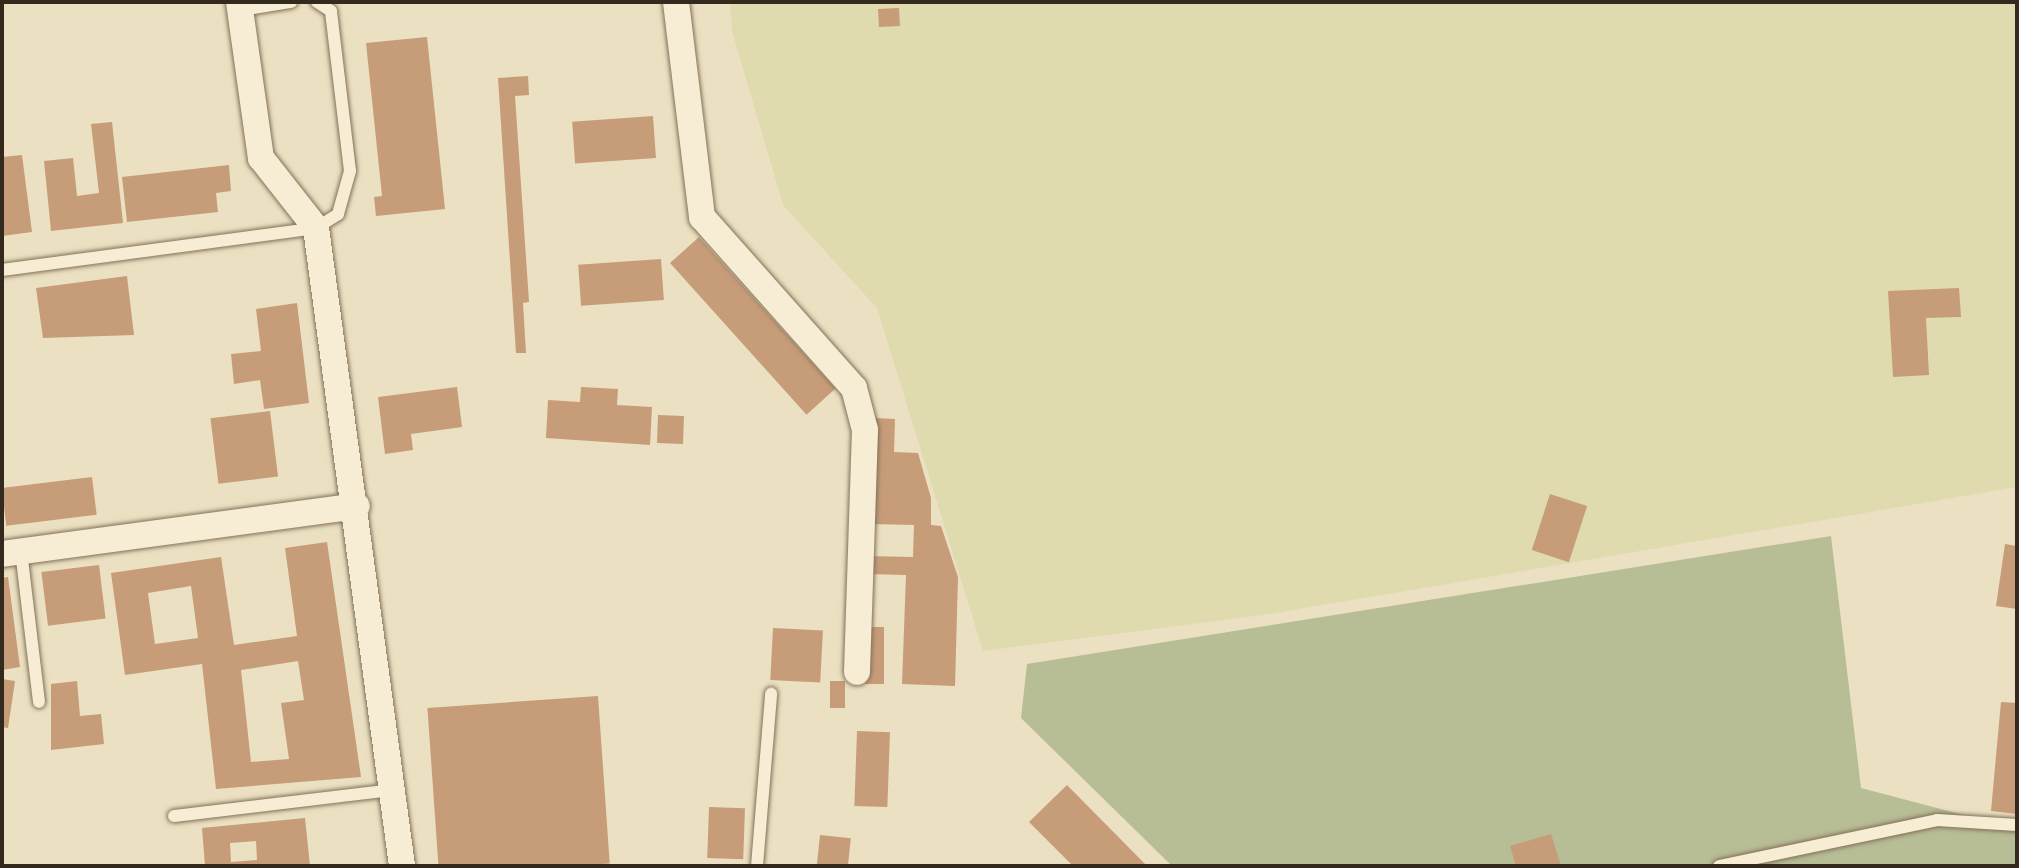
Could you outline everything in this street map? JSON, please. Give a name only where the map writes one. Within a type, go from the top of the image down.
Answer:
[{"type":"street","points":[[676,2],[702,217],[854,388],[865,430],[856,672]]},
{"type":"street","points":[[240,6],[261,158],[316,228],[357,506],[402,866]]},
{"type":"street","points":[[11,553],[357,506]]},
{"type":"lane","points":[[240,6],[291,2]]},
{"type":"lane","points":[[2,270],[316,228],[338,214],[350,170],[331,11],[317,2]]},
{"type":"lane","points":[[11,553],[39,702]]},
{"type":"lane","points":[[757,866],[771,694]]},
{"type":"lane","points":[[174,816],[391,790]]},
{"type":"lane","points":[[1719,866],[1937,820],[2017,825]]},
{"type":"shaded area","points":[[730,2],[2017,2],[2017,487],[1270,614],[983,651],[877,308],[783,205],[732,31]]},
{"type":"green space","points":[[1831,536],[1861,788],[2017,829],[2017,866],[1172,866],[1021,718],[1027,664]]},
{"type":"building","points":[[899,8],[900,26],[879,27],[878,9]]},
{"type":"building","points":[[427,37],[445,209],[376,216],[374,197],[382,196],[366,43]]},
{"type":"building","points":[[528,76],[529,95],[515,96],[529,302],[523,303],[526,353],[516,353],[498,78]]},
{"type":"building","points":[[653,116],[656,158],[575,164],[572,122]]},
{"type":"building","points":[[112,122],[123,223],[51,231],[44,161],[73,158],[77,196],[99,193],[91,124]]},
{"type":"building","points":[[22,155],[32,232],[2,236],[2,157]]},
{"type":"building","points":[[229,165],[231,191],[216,193],[218,212],[127,222],[122,177]]},
{"type":"building","points":[[699,237],[836,389],[807,415],[670,263]]},
{"type":"building","points":[[661,259],[664,300],[581,306],[578,265]]},
{"type":"building","points":[[127,276],[134,335],[43,338],[36,288]]},
{"type":"building","points":[[1959,288],[1961,317],[1926,318],[1929,375],[1893,377],[1888,291]]},
{"type":"building","points":[[297,303],[309,403],[264,409],[260,380],[234,384],[231,354],[261,351],[256,309]]},
{"type":"building","points":[[457,387],[462,427],[411,434],[413,450],[385,454],[378,397]]},
{"type":"building","points":[[581,387],[618,389],[617,405],[652,407],[650,445],[546,438],[548,400],[580,402]]},
{"type":"building","points":[[270,411],[278,477],[218,484],[210,418]]},
{"type":"building","points":[[658,415],[684,416],[683,444],[657,443]]},
{"type":"building","points":[[874,418],[895,419],[894,452],[918,453],[931,498],[931,525],[941,526],[958,577],[955,686],[902,684],[906,575],[866,574],[866,556],[913,557],[914,525],[870,524]]},
{"type":"building","points":[[92,477],[97,515],[6,526],[2,488]]},
{"type":"building","points":[[1550,494],[1587,506],[1569,562],[1532,550]]},
{"type":"building","points":[[327,542],[361,777],[216,789],[202,664],[125,675],[111,573],[221,557],[234,645],[297,636],[285,548]],"holes":[[[191,586],[198,638],[155,644],[148,593]],[[298,661],[304,700],[281,703],[289,759],[251,762],[241,670]]]},
{"type":"building","points":[[2005,544],[2017,546],[2017,609],[1996,606]]},
{"type":"building","points":[[99,565],[106,619],[48,626],[41,572]]},
{"type":"building","points":[[8,577],[20,667],[2,670],[2,578]]},
{"type":"building","points":[[865,627],[884,627],[884,684],[865,684]]},
{"type":"building","points":[[773,628],[823,631],[820,683],[770,680]]},
{"type":"building","points":[[2,679],[15,681],[8,728],[2,727]]},
{"type":"building","points":[[77,681],[80,716],[101,714],[104,744],[51,750],[51,684]]},
{"type":"building","points":[[830,681],[845,681],[845,708],[830,708]]},
{"type":"building","points":[[598,696],[610,864],[438,866],[427,708]]},
{"type":"building","points":[[2001,702],[2017,703],[2017,814],[1991,811]]},
{"type":"building","points":[[857,731],[890,732],[887,807],[854,806]]},
{"type":"building","points":[[1067,785],[1147,866],[1073,866],[1029,822]]},
{"type":"building","points":[[709,807],[745,808],[743,859],[707,858]]},
{"type":"building","points":[[305,818],[310,866],[205,866],[202,828]],"holes":[[[256,841],[257,860],[231,862],[230,843]]]},
{"type":"building","points":[[1551,834],[1561,866],[1516,866],[1510,846]]},
{"type":"building","points":[[820,835],[851,838],[848,866],[817,866]]}]
